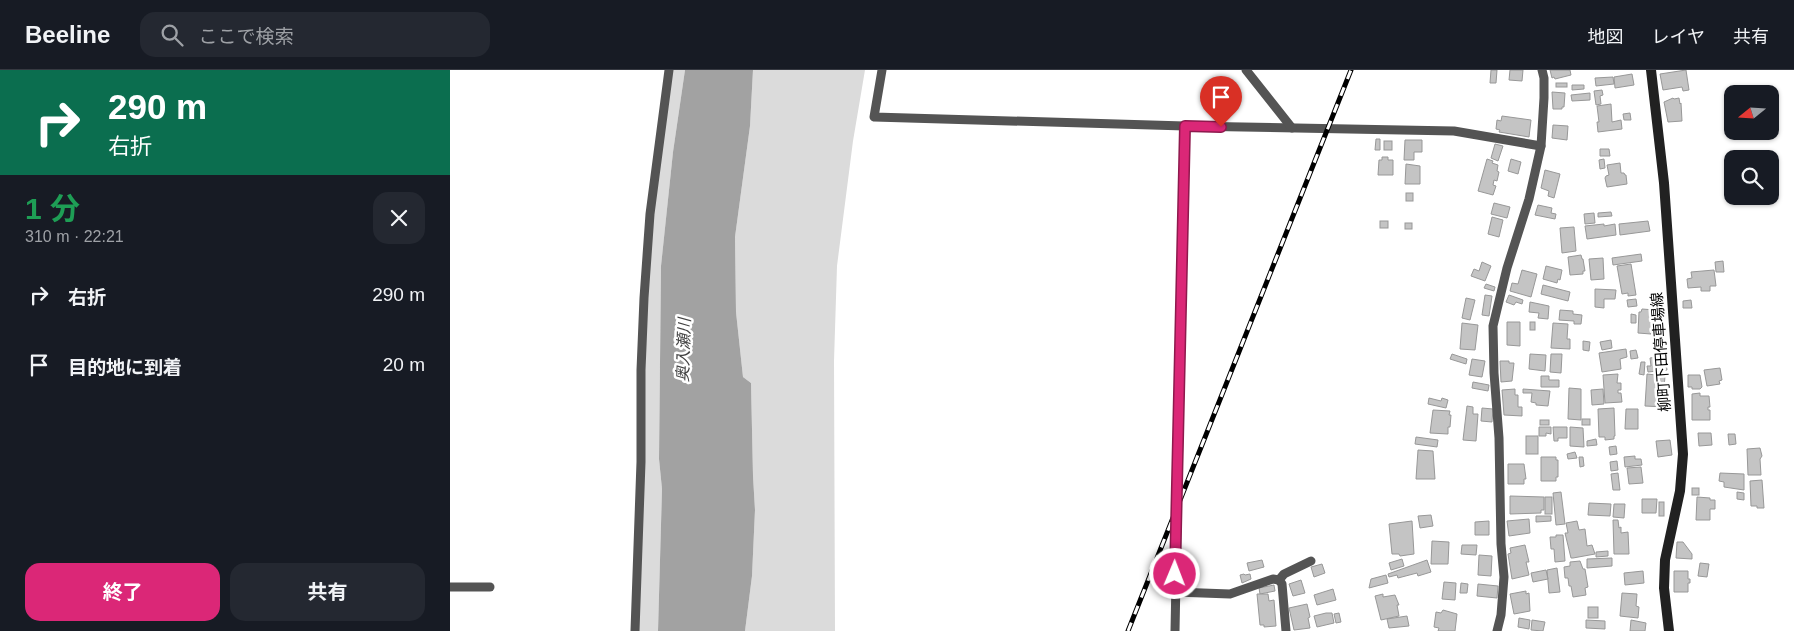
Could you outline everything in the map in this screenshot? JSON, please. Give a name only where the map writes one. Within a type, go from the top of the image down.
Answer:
[{"type":"main road","name":"柳町下田停車場線","points":[[1650,70],[1664,183],[1683,454],[1680,491],[1665,560],[1664,588],[1669,631]]},
{"type":"street","points":[[635,631],[642,462],[641,370],[644,298],[650,214],[669,70]]},
{"type":"street","points":[[882,70],[874,117],[1454,131],[1541,146]]},
{"type":"street","points":[[1246,70],[1292,128]]},
{"type":"street","points":[[1497,631],[1502,615],[1504,578],[1501,544],[1499,438],[1494,373],[1493,326],[1507,268],[1529,199],[1541,146],[1544,98],[1542,70]]},
{"type":"street","points":[[1175,631],[1185,126]]},
{"type":"street","points":[[1279,580],[1284,574],[1311,561]]},
{"type":"street","points":[[1175,592],[1230,594],[1272,579],[1279,580]]},
{"type":"street","points":[[1279,580],[1282,584],[1286,631]]},
{"type":"street","points":[[450,587],[490,587]]},
{"type":"shaded area","points":[[672,70],[685,70],[673,152],[661,266],[659,459],[662,489],[658,631],[638,631],[647,298],[653,214]]},
{"type":"shaded area","points":[[753,70],[865,70],[853,141],[837,266],[834,361],[835,631],[745,631],[752,576],[755,510],[751,383],[743,377],[736,312],[735,237],[750,126]]},
{"type":"water","name":"奥入瀬川","points":[[685,70],[753,70],[750,126],[735,237],[736,312],[743,377],[751,383],[755,510],[752,576],[745,631],[658,631],[662,489],[659,459],[661,266],[673,152]]},
{"type":"building","points":[[1491,70],[1497,70],[1496,83],[1490,83]]},
{"type":"building","points":[[1510,70],[1523,70],[1522,81],[1509,80]]},
{"type":"building","points":[[1550,70],[1570,70],[1571,75],[1555,79],[1554,77],[1552,78]]},
{"type":"building","points":[[1686,70],[1689,90],[1683,91],[1682,87],[1663,90],[1660,74]]},
{"type":"building","points":[[1632,74],[1634,85],[1615,88],[1614,77]]},
{"type":"building","points":[[1613,77],[1614,84],[1596,86],[1595,78]]},
{"type":"building","points":[[1556,83],[1567,83],[1567,87],[1556,87]]},
{"type":"building","points":[[1572,85],[1584,85],[1584,89],[1572,90]]},
{"type":"building","points":[[1602,90],[1603,95],[1600,96],[1601,104],[1596,105],[1594,91]]},
{"type":"building","points":[[1552,92],[1565,93],[1564,107],[1562,109],[1553,109]]},
{"type":"building","points":[[1590,93],[1590,100],[1572,101],[1571,95]]},
{"type":"building","points":[[1673,98],[1679,98],[1681,103],[1682,121],[1668,122],[1664,102]]},
{"type":"building","points":[[1611,104],[1612,122],[1621,120],[1622,129],[1598,132],[1597,106]]},
{"type":"building","points":[[1630,113],[1631,120],[1624,120],[1623,114]]},
{"type":"building","points":[[1502,116],[1531,120],[1529,137],[1499,132],[1500,130],[1496,129],[1497,120],[1501,121]]},
{"type":"building","points":[[1553,125],[1568,126],[1567,140],[1552,138]]},
{"type":"building","points":[[1376,139],[1380,139],[1380,150],[1375,150]]},
{"type":"building","points":[[1405,140],[1422,140],[1422,152],[1414,152],[1414,160],[1404,160]]},
{"type":"building","points":[[1384,141],[1392,141],[1392,150],[1384,150]]},
{"type":"building","points":[[1495,144],[1503,146],[1498,161],[1491,158]]},
{"type":"building","points":[[1600,149],[1609,149],[1610,156],[1600,156]]},
{"type":"building","points":[[1382,157],[1388,157],[1388,160],[1393,160],[1393,175],[1378,175],[1379,160],[1382,160]]},
{"type":"building","points":[[1487,159],[1498,165],[1497,171],[1499,172],[1497,181],[1494,180],[1493,185],[1496,186],[1493,195],[1478,191]]},
{"type":"building","points":[[1511,159],[1521,162],[1518,174],[1508,171]]},
{"type":"building","points":[[1604,159],[1605,168],[1600,169],[1599,160]]},
{"type":"building","points":[[1620,163],[1621,173],[1626,175],[1627,184],[1607,187],[1605,178],[1609,175],[1607,165]]},
{"type":"building","points":[[1406,164],[1420,166],[1420,184],[1405,184]]},
{"type":"building","points":[[1545,170],[1560,174],[1554,198],[1548,196],[1549,191],[1541,188]]},
{"type":"building","points":[[1406,193],[1413,193],[1413,201],[1406,201]]},
{"type":"building","points":[[1494,203],[1510,207],[1507,218],[1491,214]]},
{"type":"building","points":[[1538,205],[1552,208],[1551,213],[1556,214],[1555,219],[1535,215]]},
{"type":"building","points":[[1611,212],[1612,216],[1598,217],[1598,213]]},
{"type":"building","points":[[1594,213],[1595,223],[1585,224],[1584,214]]},
{"type":"building","points":[[1492,217],[1503,220],[1499,237],[1488,234]]},
{"type":"building","points":[[1380,221],[1388,221],[1388,228],[1380,228]]},
{"type":"building","points":[[1648,221],[1650,231],[1620,235],[1619,224]]},
{"type":"building","points":[[1405,223],[1412,223],[1412,229],[1405,229]]},
{"type":"building","points":[[1604,224],[1604,226],[1615,224],[1616,235],[1587,239],[1585,226]]},
{"type":"building","points":[[1574,227],[1576,251],[1562,253],[1560,228]]},
{"type":"building","points":[[1641,254],[1642,261],[1613,265],[1612,258]]},
{"type":"building","points":[[1581,255],[1585,271],[1583,271],[1583,274],[1570,275],[1568,257]]},
{"type":"building","points":[[1603,258],[1604,279],[1591,280],[1589,259]]},
{"type":"building","points":[[1723,261],[1724,272],[1716,272],[1715,262]]},
{"type":"building","points":[[1482,262],[1491,266],[1485,281],[1471,276],[1474,269],[1479,271]]},
{"type":"building","points":[[1631,264],[1636,295],[1628,296],[1628,293],[1622,294],[1617,266]]},
{"type":"building","points":[[1546,266],[1562,270],[1560,280],[1558,279],[1557,283],[1543,279]]},
{"type":"building","points":[[1522,270],[1537,274],[1531,297],[1510,291],[1512,283],[1518,284]]},
{"type":"building","points":[[1714,270],[1716,286],[1710,286],[1710,291],[1701,291],[1701,287],[1688,288],[1687,279],[1692,278],[1691,272]]},
{"type":"building","points":[[1486,284],[1495,287],[1494,291],[1484,288]]},
{"type":"building","points":[[1543,285],[1570,292],[1568,301],[1541,294]]},
{"type":"building","points":[[1595,289],[1616,290],[1615,299],[1604,299],[1604,308],[1595,307]]},
{"type":"building","points":[[1485,295],[1492,296],[1489,316],[1482,315]]},
{"type":"building","points":[[1509,295],[1523,300],[1522,304],[1516,302],[1514,305],[1506,302]]},
{"type":"building","points":[[1466,298],[1475,300],[1470,320],[1462,318]]},
{"type":"building","points":[[1636,299],[1637,306],[1628,307],[1627,300]]},
{"type":"building","points":[[1691,300],[1692,308],[1683,308],[1683,301]]},
{"type":"building","points":[[1530,302],[1549,306],[1548,319],[1538,318],[1539,313],[1529,312]]},
{"type":"building","points":[[1642,309],[1655,310],[1651,334],[1638,333],[1639,312]]},
{"type":"building","points":[[1560,310],[1573,311],[1573,314],[1582,315],[1581,324],[1574,324],[1574,321],[1559,320]]},
{"type":"building","points":[[1631,314],[1636,315],[1636,323],[1631,323]]},
{"type":"building","points":[[1507,322],[1520,322],[1520,346],[1507,345]]},
{"type":"building","points":[[1530,322],[1535,322],[1535,330],[1530,330]]},
{"type":"building","points":[[1462,323],[1478,325],[1475,350],[1460,349]]},
{"type":"building","points":[[1553,323],[1568,324],[1567,339],[1570,339],[1570,349],[1551,348]]},
{"type":"building","points":[[1611,340],[1612,348],[1602,350],[1600,342]]},
{"type":"building","points":[[1583,341],[1590,342],[1589,351],[1583,350]]},
{"type":"building","points":[[1626,349],[1627,357],[1620,359],[1621,369],[1602,372],[1599,353]]},
{"type":"building","points":[[1636,350],[1638,358],[1631,359],[1630,351]]},
{"type":"building","points":[[1452,354],[1467,359],[1466,364],[1450,359]]},
{"type":"building","points":[[1530,354],[1546,355],[1545,371],[1529,369]]},
{"type":"building","points":[[1551,354],[1562,354],[1561,373],[1550,372]]},
{"type":"building","points":[[1665,356],[1667,370],[1648,372],[1647,366],[1651,366],[1650,358]]},
{"type":"building","points":[[1472,359],[1485,361],[1482,377],[1469,375]]},
{"type":"building","points":[[1500,361],[1514,363],[1512,381],[1501,382]]},
{"type":"building","points":[[1641,362],[1645,362],[1644,375],[1639,374]]},
{"type":"building","points":[[1720,368],[1722,380],[1719,381],[1720,384],[1707,386],[1704,370]]},
{"type":"building","points":[[1618,374],[1617,383],[1621,383],[1621,390],[1618,390],[1618,393],[1621,393],[1622,402],[1605,403],[1603,375]]},
{"type":"building","points":[[1647,374],[1665,376],[1665,407],[1645,406]]},
{"type":"building","points":[[1688,375],[1700,375],[1702,387],[1700,389],[1688,387]]},
{"type":"building","points":[[1541,376],[1549,376],[1549,380],[1559,380],[1559,387],[1541,387]]},
{"type":"building","points":[[1473,382],[1489,385],[1488,391],[1472,388]]},
{"type":"building","points":[[1569,388],[1581,389],[1581,420],[1568,419]]},
{"type":"building","points":[[1515,389],[1515,395],[1518,395],[1518,407],[1522,407],[1522,416],[1504,415],[1502,390]]},
{"type":"building","points":[[1523,389],[1550,391],[1548,406],[1536,405],[1536,403],[1531,402],[1532,393],[1523,393]]},
{"type":"building","points":[[1603,389],[1604,404],[1592,405],[1591,390]]},
{"type":"building","points":[[1700,393],[1700,396],[1709,396],[1710,407],[1708,407],[1708,410],[1710,410],[1710,420],[1692,420],[1692,394]]},
{"type":"building","points":[[1429,398],[1441,401],[1442,398],[1448,400],[1446,408],[1428,404]]},
{"type":"building","points":[[1467,406],[1473,407],[1473,414],[1478,414],[1476,441],[1463,440]]},
{"type":"building","points":[[1482,408],[1493,409],[1492,422],[1481,421]]},
{"type":"building","points":[[1614,408],[1615,436],[1614,439],[1605,440],[1605,437],[1599,437],[1598,409]]},
{"type":"building","points":[[1626,409],[1638,409],[1638,429],[1625,429]]},
{"type":"building","points":[[1433,410],[1450,411],[1448,434],[1430,433]]},
{"type":"building","points":[[1582,419],[1590,419],[1590,425],[1582,425]]},
{"type":"building","points":[[1540,420],[1549,420],[1549,425],[1540,425]]},
{"type":"building","points":[[1539,427],[1551,427],[1551,434],[1546,433],[1546,436],[1539,436]]},
{"type":"building","points":[[1553,427],[1567,427],[1567,438],[1558,438],[1558,441],[1554,441]]},
{"type":"building","points":[[1570,427],[1583,428],[1584,447],[1570,446]]},
{"type":"building","points":[[1698,433],[1711,433],[1712,445],[1699,446]]},
{"type":"building","points":[[1728,434],[1735,434],[1736,444],[1729,445]]},
{"type":"building","points":[[1526,436],[1538,436],[1538,454],[1526,454]]},
{"type":"building","points":[[1416,437],[1438,440],[1437,447],[1415,444]]},
{"type":"building","points":[[1596,439],[1597,445],[1587,446],[1587,441]]},
{"type":"building","points":[[1670,440],[1672,455],[1658,457],[1656,441]]},
{"type":"building","points":[[1616,446],[1617,454],[1610,455],[1609,447]]},
{"type":"building","points":[[1760,448],[1762,456],[1760,459],[1761,475],[1748,475],[1747,449]]},
{"type":"building","points":[[1418,450],[1433,451],[1435,479],[1416,479]]},
{"type":"building","points":[[1575,452],[1577,458],[1568,459],[1567,454]]},
{"type":"building","points":[[1635,456],[1635,459],[1641,459],[1642,465],[1625,467],[1624,457]]},
{"type":"building","points":[[1541,457],[1556,457],[1556,460],[1558,460],[1558,477],[1556,477],[1556,481],[1541,481]]},
{"type":"building","points":[[1579,457],[1583,457],[1584,466],[1580,467]]},
{"type":"building","points":[[1617,461],[1618,470],[1611,471],[1610,462]]},
{"type":"building","points":[[1508,464],[1524,464],[1526,479],[1524,479],[1524,484],[1508,484]]},
{"type":"building","points":[[1641,467],[1643,483],[1629,484],[1627,468]]},
{"type":"building","points":[[1618,473],[1620,490],[1613,490],[1611,474]]},
{"type":"building","points":[[1720,473],[1744,474],[1744,490],[1724,487],[1724,482],[1719,481]]},
{"type":"building","points":[[1762,480],[1764,508],[1757,508],[1757,506],[1751,506],[1750,481]]},
{"type":"building","points":[[1692,488],[1699,488],[1699,495],[1692,495]]},
{"type":"building","points":[[1561,492],[1565,524],[1556,525],[1553,493]]},
{"type":"building","points":[[1737,492],[1744,493],[1744,500],[1737,499]]},
{"type":"building","points":[[1510,496],[1544,497],[1544,510],[1541,510],[1541,513],[1510,514]]},
{"type":"building","points":[[1545,497],[1552,497],[1552,514],[1545,514]]},
{"type":"building","points":[[1697,497],[1715,500],[1715,509],[1710,509],[1710,520],[1696,520]]},
{"type":"building","points":[[1642,499],[1657,499],[1656,513],[1642,513]]},
{"type":"building","points":[[1659,502],[1664,502],[1664,516],[1659,516]]},
{"type":"building","points":[[1589,503],[1611,504],[1610,516],[1588,515]]},
{"type":"building","points":[[1614,504],[1625,504],[1624,518],[1613,517]]},
{"type":"building","points":[[1431,515],[1433,526],[1420,528],[1418,516]]},
{"type":"building","points":[[1536,516],[1551,516],[1551,521],[1536,522]]},
{"type":"building","points":[[1529,519],[1530,533],[1509,536],[1507,521]]},
{"type":"building","points":[[1613,520],[1618,520],[1621,533],[1628,532],[1629,554],[1614,554]]},
{"type":"building","points":[[1412,521],[1414,554],[1400,556],[1399,554],[1392,554],[1389,524]]},
{"type":"building","points":[[1489,521],[1489,535],[1475,535],[1475,522]]},
{"type":"building","points":[[1577,521],[1579,530],[1585,529],[1587,546],[1592,545],[1595,554],[1571,558],[1565,533],[1568,533],[1566,523]]},
{"type":"building","points":[[1556,535],[1563,535],[1565,561],[1555,562],[1554,549],[1551,549],[1550,537],[1556,537]]},
{"type":"building","points":[[1432,541],[1449,542],[1448,564],[1431,564]]},
{"type":"building","points":[[1677,542],[1683,542],[1692,554],[1692,559],[1676,558]]},
{"type":"building","points":[[1462,545],[1477,545],[1476,555],[1461,554]]},
{"type":"building","points":[[1525,545],[1529,562],[1526,562],[1529,575],[1512,579],[1508,554],[1511,553],[1510,548]]},
{"type":"building","points":[[1608,551],[1608,556],[1596,557],[1596,552]]},
{"type":"building","points":[[1479,555],[1492,556],[1491,576],[1478,575]]},
{"type":"building","points":[[1612,558],[1612,566],[1587,568],[1587,559]]},
{"type":"building","points":[[1402,559],[1404,566],[1391,570],[1389,563]]},
{"type":"building","points":[[1262,560],[1264,567],[1249,571],[1247,563]]},
{"type":"building","points":[[1427,560],[1431,572],[1418,576],[1417,573],[1398,578],[1397,575],[1389,577],[1388,574]]},
{"type":"building","points":[[1580,561],[1583,569],[1585,569],[1588,587],[1585,588],[1586,595],[1573,597],[1568,578],[1565,578],[1564,567],[1570,566],[1570,562]]},
{"type":"building","points":[[1700,563],[1709,564],[1707,577],[1698,576]]},
{"type":"building","points":[[1322,564],[1325,573],[1314,577],[1311,567]]},
{"type":"building","points":[[1557,568],[1560,592],[1549,593],[1547,570]]},
{"type":"building","points":[[1546,570],[1548,579],[1533,582],[1531,573]]},
{"type":"building","points":[[1643,571],[1644,583],[1625,585],[1624,573]]},
{"type":"building","points":[[1674,571],[1688,571],[1690,583],[1688,583],[1688,592],[1674,592]]},
{"type":"building","points":[[1250,574],[1251,579],[1242,583],[1240,575]]},
{"type":"building","points":[[1386,575],[1388,583],[1369,588],[1371,579]]},
{"type":"building","points":[[1301,580],[1305,593],[1293,596],[1289,584]]},
{"type":"building","points":[[1444,582],[1456,583],[1455,600],[1442,599]]},
{"type":"building","points":[[1461,583],[1468,584],[1467,593],[1460,593]]},
{"type":"building","points":[[1478,584],[1498,586],[1497,598],[1477,596]]},
{"type":"building","points":[[1274,585],[1275,591],[1260,594],[1259,588]]},
{"type":"building","points":[[1333,589],[1336,600],[1317,605],[1314,595]]},
{"type":"building","points":[[1526,591],[1526,594],[1529,593],[1530,611],[1514,614],[1510,594]]},
{"type":"building","points":[[1622,593],[1637,594],[1638,618],[1620,616]]},
{"type":"building","points":[[1257,594],[1268,594],[1269,601],[1274,600],[1276,626],[1264,627],[1264,625],[1260,625]]},
{"type":"building","points":[[1383,594],[1383,597],[1395,595],[1399,605],[1397,605],[1399,616],[1381,620],[1375,596]]},
{"type":"building","points":[[1307,604],[1310,628],[1294,630],[1289,608]]},
{"type":"building","points":[[1588,607],[1598,607],[1598,618],[1588,618]]},
{"type":"building","points":[[1443,610],[1457,614],[1455,631],[1438,631],[1439,628],[1434,627],[1436,612],[1441,613]]},
{"type":"building","points":[[1332,613],[1334,623],[1317,627],[1314,616]]},
{"type":"building","points":[[1339,613],[1341,622],[1336,623],[1334,614]]},
{"type":"building","points":[[1407,616],[1409,626],[1389,628],[1387,619]]},
{"type":"building","points":[[1519,618],[1530,620],[1529,629],[1518,627]]},
{"type":"building","points":[[1532,620],[1545,622],[1543,631],[1531,630]]},
{"type":"building","points":[[1586,620],[1605,621],[1605,629],[1586,628]]},
{"type":"building","points":[[1631,620],[1646,623],[1645,631],[1630,631]]},
{"type":"railway","points":[[1128,631],[1351,70]]},
{"type":"route","points":[[1175,574],[1185,126],[1221,127]]}]
